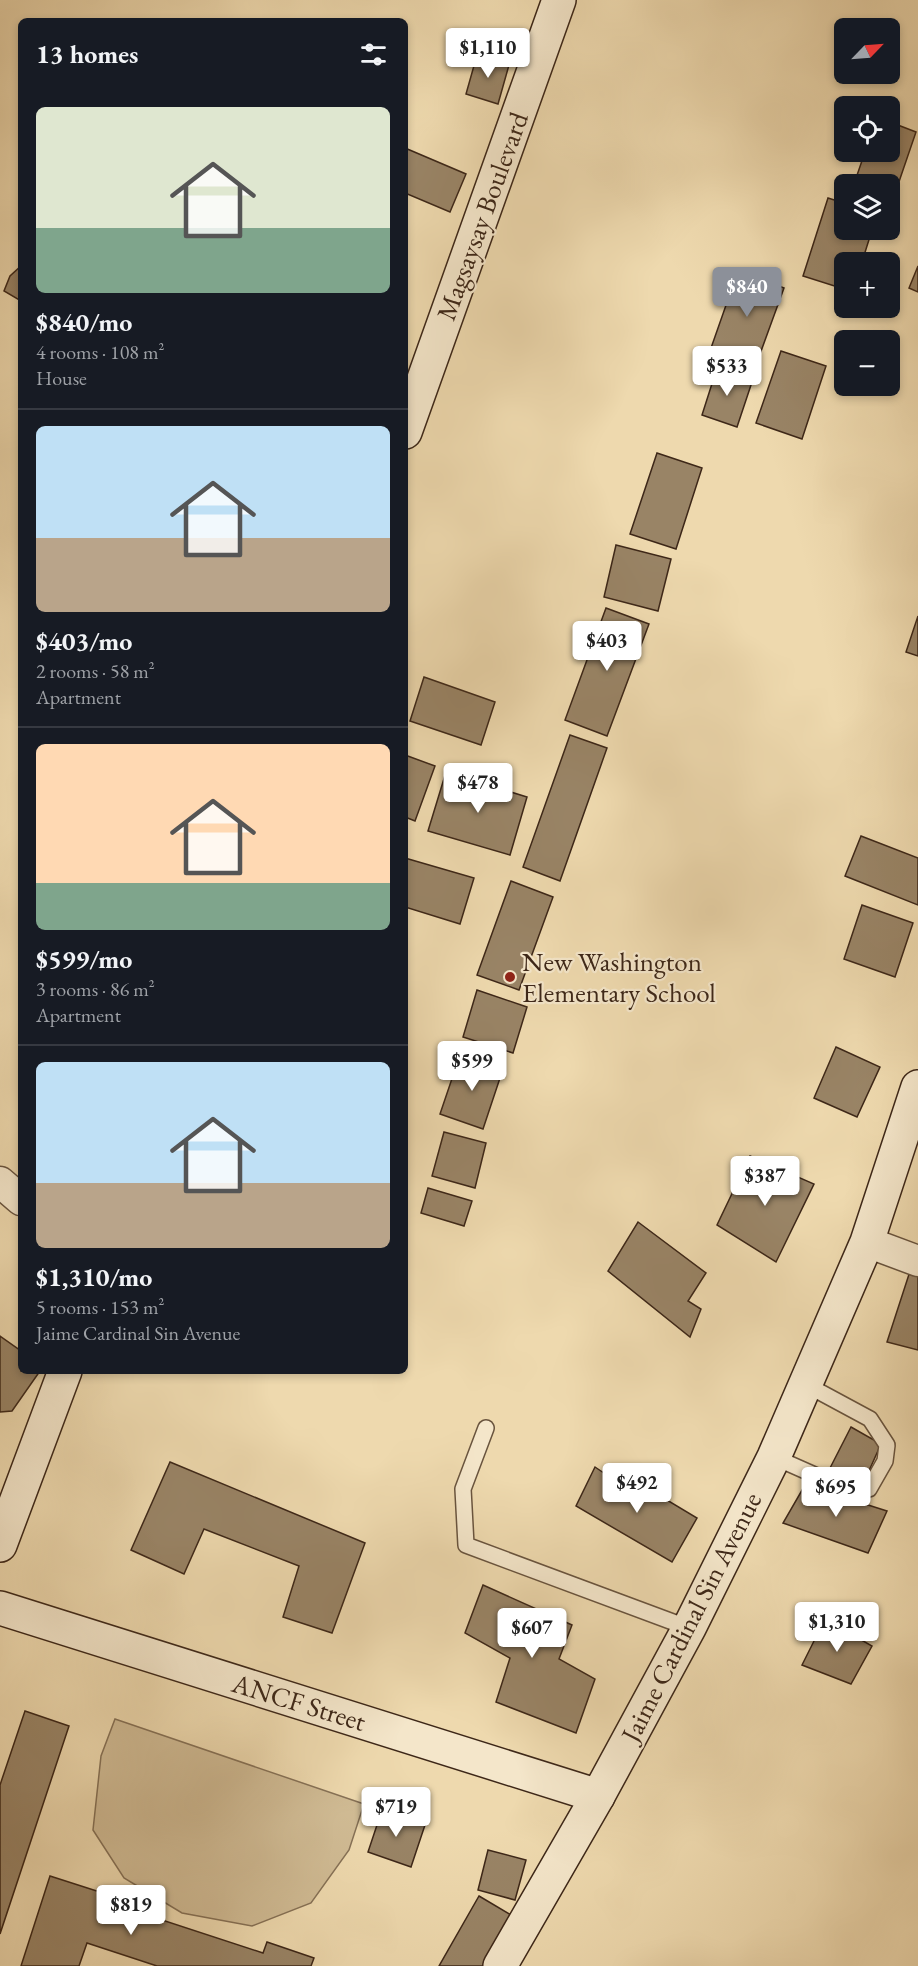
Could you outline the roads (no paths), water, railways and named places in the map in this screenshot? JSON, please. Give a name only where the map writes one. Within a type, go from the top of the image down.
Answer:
[{"type":"main road","name":"Magsaysay Boulevard","points":[[408,424],[559,0]]},
{"type":"main road","name":"Jaime Cardinal Sin Avenue","points":[[500,1966],[598,1796],[689,1628],[774,1457],[867,1242],[918,1087]]},
{"type":"main road","points":[[0,1545],[64,1374]]},
{"type":"main road","name":"ANCF Street","points":[[0,1608],[598,1796]]},
{"type":"street","points":[[0,1182],[18,1197]]},
{"type":"street","points":[[867,1242],[918,1261]]},
{"type":"lane","points":[[774,1457],[853,1492],[869,1489],[885,1461],[887,1445],[870,1419],[805,1384]]},
{"type":"lane","points":[[486,1428],[462,1489],[466,1545],[689,1628]]},
{"type":"place","name":"New Washington Elementary School","points":[[510,977]]}]
